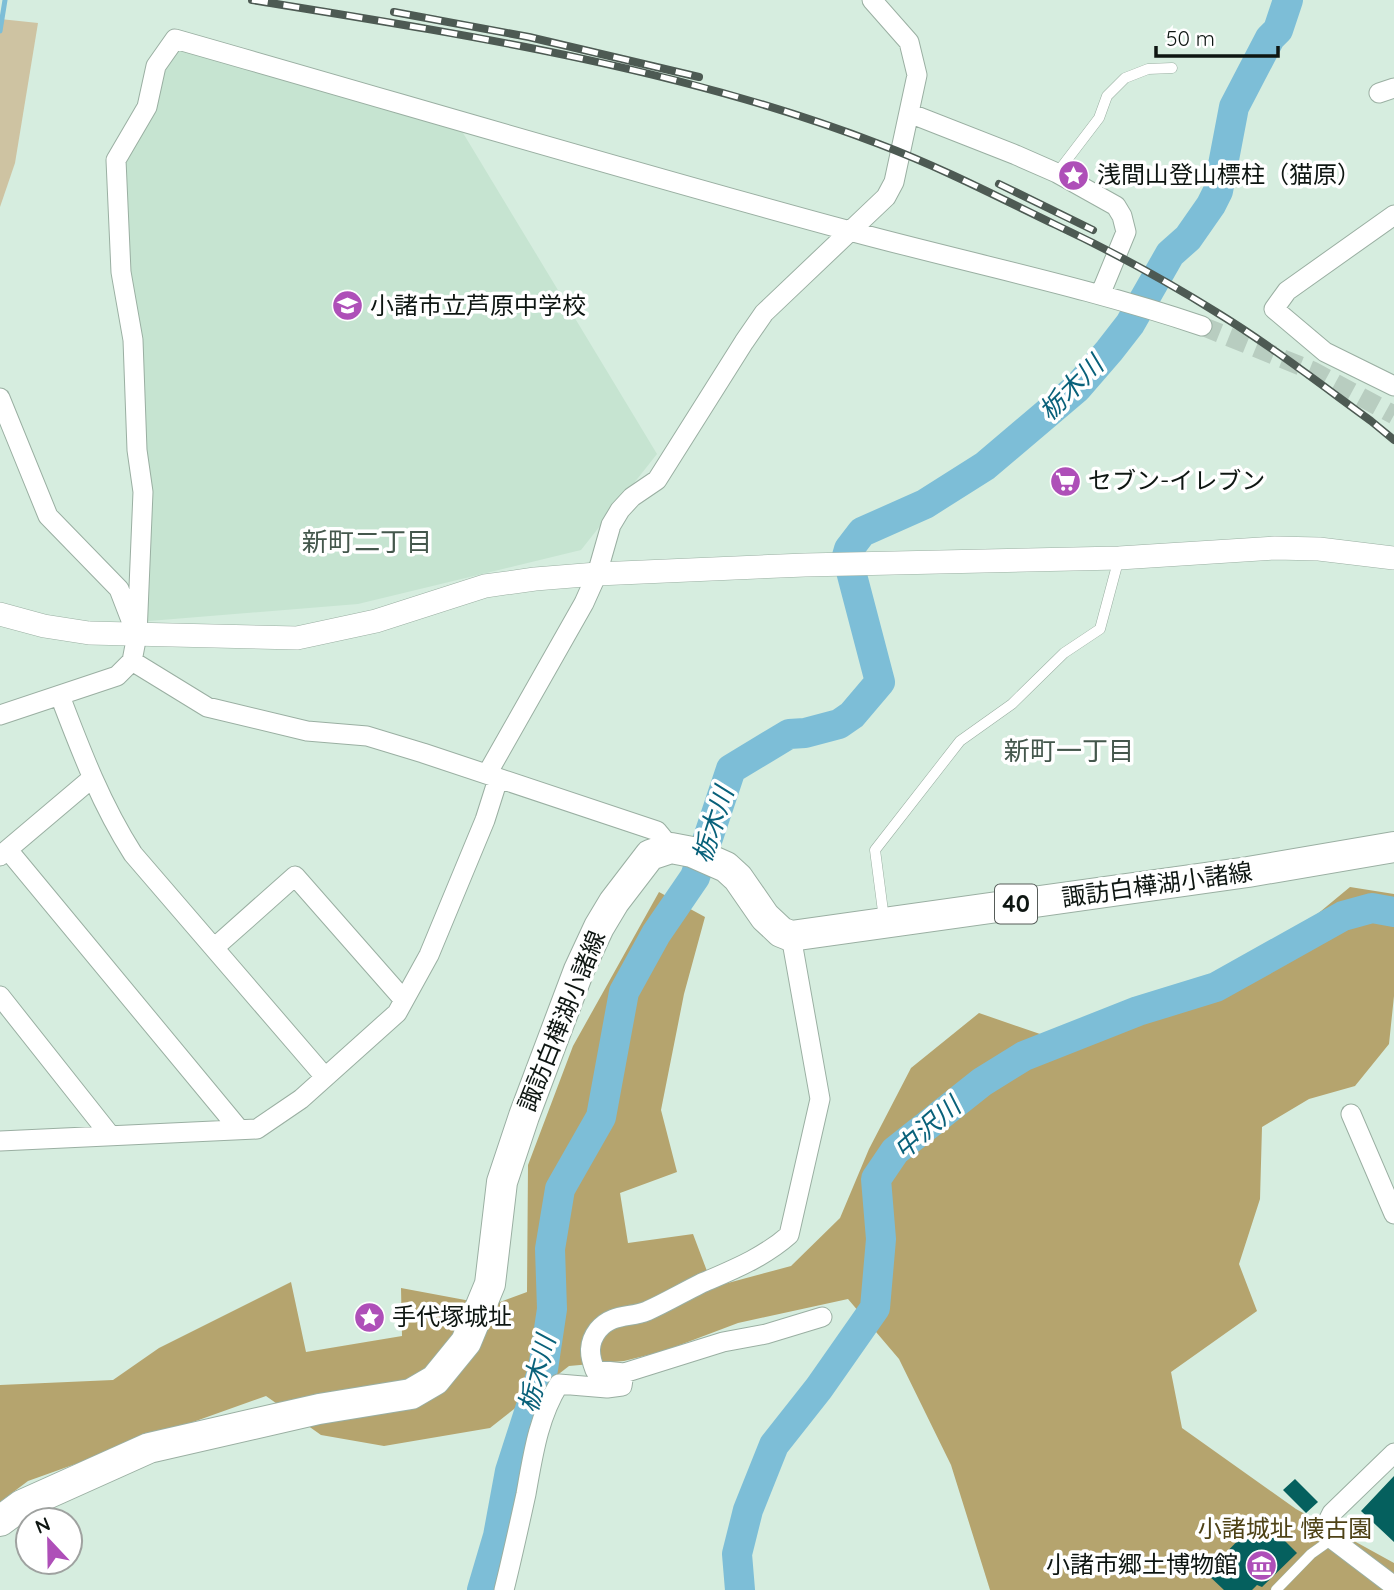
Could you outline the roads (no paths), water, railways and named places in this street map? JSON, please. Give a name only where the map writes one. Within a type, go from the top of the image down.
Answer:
[{"type":"main road","name":"諏訪白樺湖小諸線","points":[[791,936],[1248,872],[1394,847]]},
{"type":"main road","name":"諏訪白樺湖小諸線","points":[[0,1521],[22,1505],[149,1448],[319,1409],[411,1394],[435,1380],[466,1342],[490,1284],[502,1182],[524,1116],[584,959],[614,902],[650,855],[671,848]]},
{"type":"main road","points":[[671,848],[692,852],[726,867],[738,878],[765,917],[781,932],[791,936]]},
{"type":"street","points":[[0,1141],[257,1129],[301,1099],[397,1013],[429,955],[485,820],[493,776],[584,603],[597,574],[611,525],[632,497],[657,480],[764,313],[886,197],[894,182],[917,75],[909,43],[872,0]]},
{"type":"street","points":[[0,715],[117,676],[132,661],[137,635],[143,492],[137,450],[133,340],[121,272],[117,160],[147,107],[156,66],[174,39],[851,232],[1100,295],[1202,326]]},
{"type":"street","points":[[909,113],[1056,173],[1116,205],[1126,232],[1100,295]]},
{"type":"street","points":[[1394,215],[1287,291],[1274,309],[1325,352],[1394,386]]},
{"type":"street","points":[[0,398],[48,516],[119,589],[137,635]]},
{"type":"street","points":[[0,614],[44,626],[89,633],[297,638],[376,621],[485,586],[597,574],[805,565],[1119,558],[1275,548],[1320,549],[1394,558]]},
{"type":"street","points":[[132,661],[207,707],[307,732],[367,736],[657,831],[671,848]]},
{"type":"street","points":[[60,696],[91,779],[114,824],[133,853],[325,1077]]},
{"type":"street","points":[[91,779],[4,853],[239,1129]]},
{"type":"street","points":[[214,948],[295,876],[404,1000]]},
{"type":"street","points":[[791,936],[820,1099],[789,1235],[773,1249],[752,1261],[643,1312],[617,1315],[599,1328],[590,1345],[590,1357],[595,1370],[624,1373],[723,1342],[766,1334],[822,1317]]},
{"type":"street","points":[[0,996],[110,1135]]},
{"type":"street","points":[[1351,1114],[1394,1214]]},
{"type":"street","points":[[504,1590],[537,1434],[546,1406],[559,1384],[607,1388],[622,1386],[624,1373]]},
{"type":"street","points":[[1394,1453],[1332,1513],[1327,1523],[1332,1539],[1394,1586]]},
{"type":"lane","points":[[1056,173],[1099,118],[1107,96],[1125,78],[1148,69],[1172,68]]},
{"type":"lane","points":[[885,922],[875,850],[960,741],[1012,704],[1064,653],[1100,629],[1119,558]]},
{"type":"lane","points":[[1276,1590],[1311,1555],[1332,1539]]},
{"type":"waterway","points":[[0,31],[5,0]]},
{"type":"waterway","name":"栃木川","points":[[482,1590],[498,1536],[510,1471],[543,1369],[552,1309],[550,1249],[560,1189],[601,1117],[624,992],[656,934],[695,877],[731,769],[789,734],[805,733],[839,724],[852,715],[880,682],[847,556],[849,549],[862,532],[925,504],[985,466],[1077,388],[1109,351],[1130,324],[1170,254],[1188,238],[1211,205],[1218,191],[1234,107],[1270,38],[1278,30],[1288,0]]},
{"type":"waterway","name":"中沢川","points":[[740,1590],[737,1554],[748,1510],[774,1445],[819,1388],[875,1308],[881,1239],[876,1179],[895,1151],[982,1082],[1024,1056],[1138,1011],[1216,987],[1343,916],[1372,908],[1394,912]]},
{"type":"tunnel","points":[[1202,326],[1313,371],[1394,415]]},
{"type":"railway","points":[[252,0],[490,40],[648,74],[803,117],[879,144],[991,193],[1138,266],[1275,351],[1394,440]]},
{"type":"railway","points":[[394,12],[529,37],[699,77]]},
{"type":"railway","points":[[999,184],[1093,230]]},
{"type":"place","name":"浅間山登山標柱（猫原）","points":[[1074,175]]},
{"type":"place","name":"小諸市立芦原中学校","points":[[347,306]]},
{"type":"place","name":"セブン-イレブン","points":[[1065,481]]},
{"type":"place","name":"手代塚城址","points":[[369,1317]]},
{"type":"place","name":"小諸市郷土博物館","points":[[1261,1565]]},
{"type":"district","name":"新町二丁目","points":[[367,542]]},
{"type":"district","name":"新町一丁目","points":[[1069,751]]},
{"type":"park label","name":"小諸城址 懐古園","points":[[1285,1529]]}]
